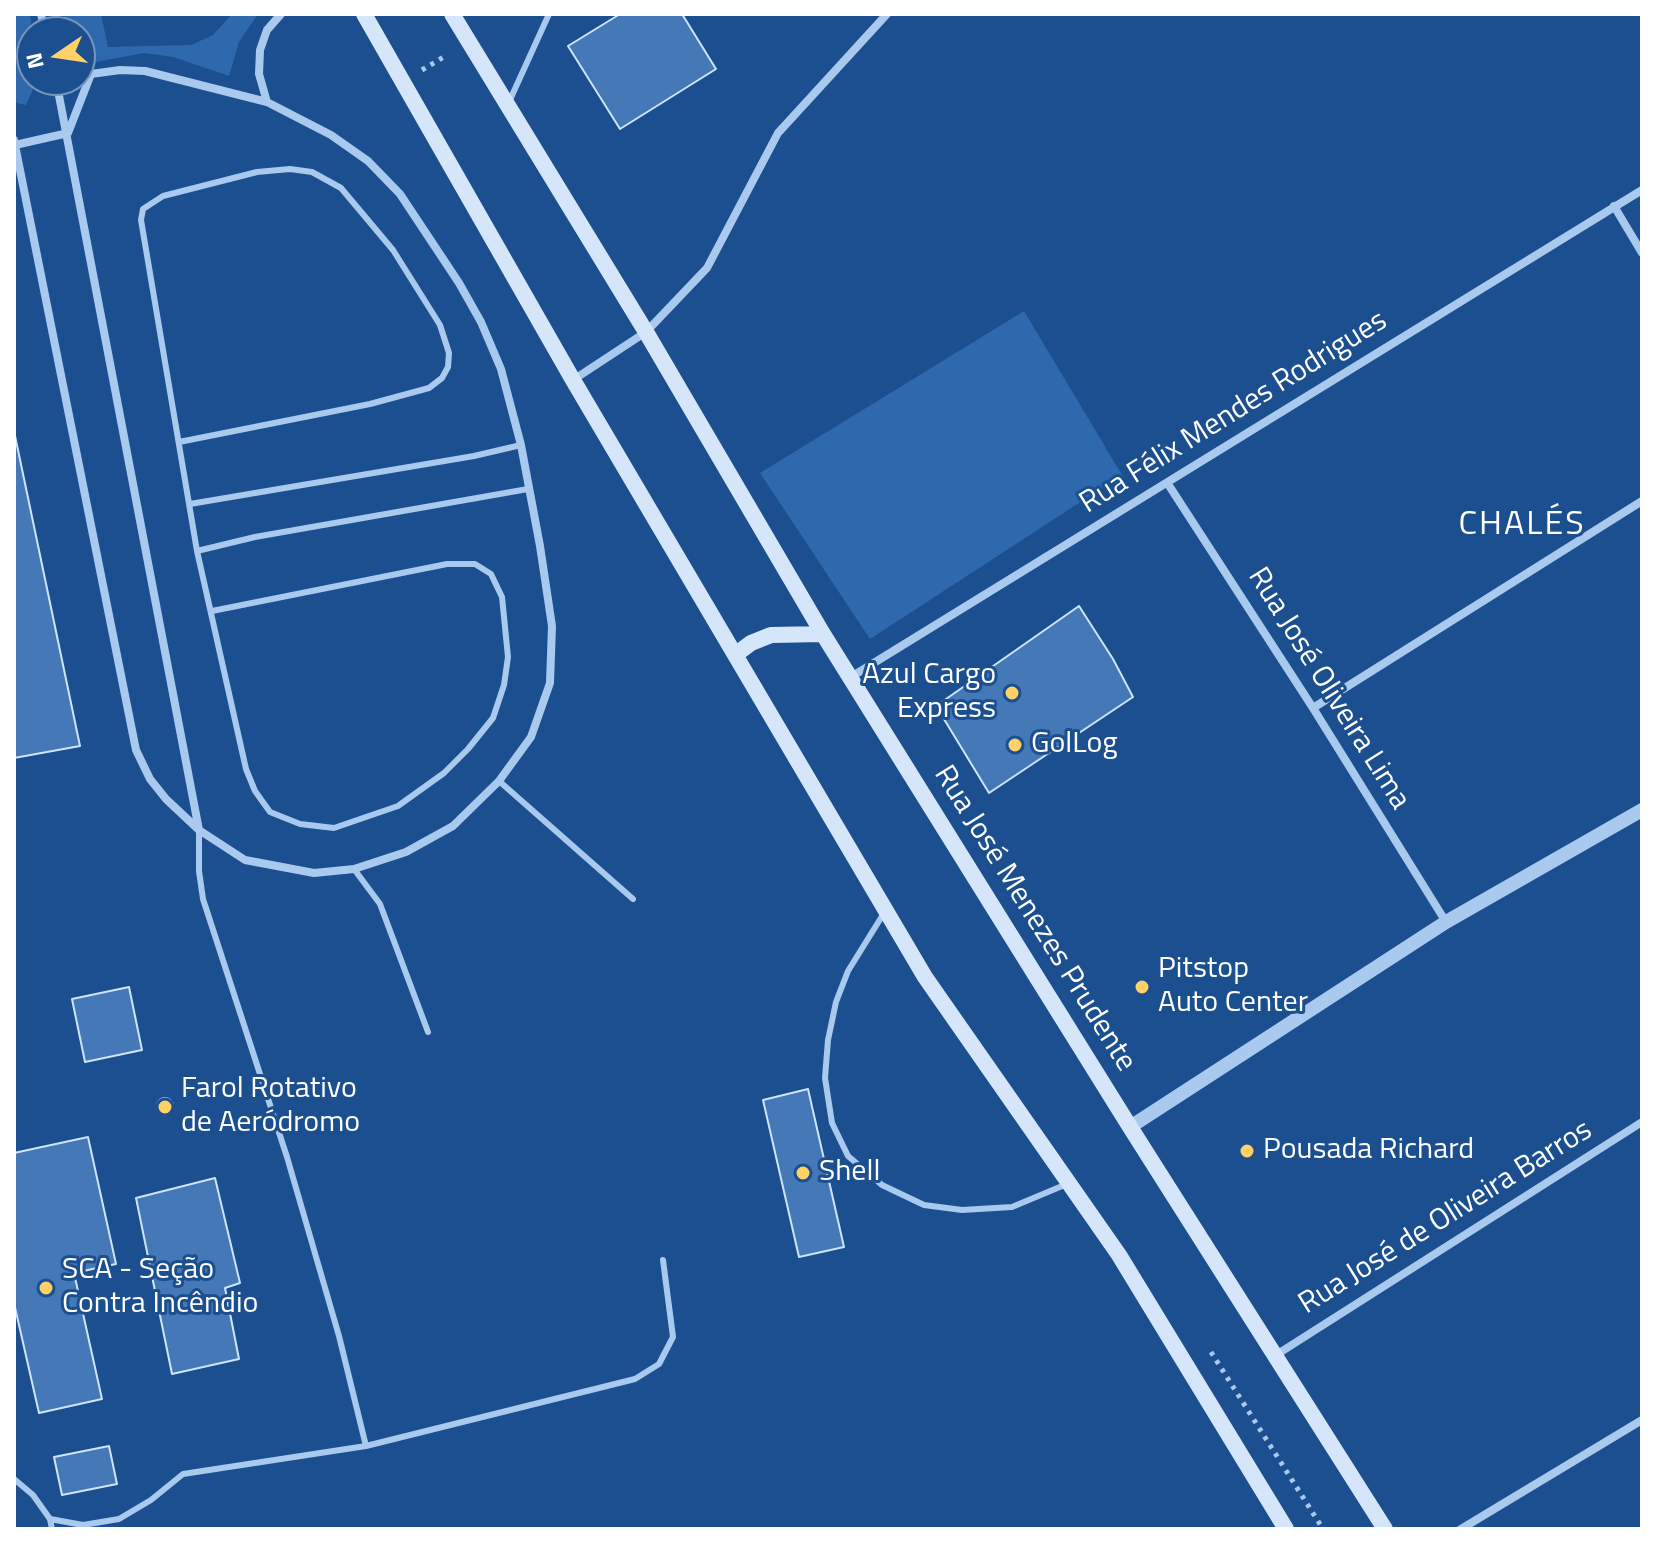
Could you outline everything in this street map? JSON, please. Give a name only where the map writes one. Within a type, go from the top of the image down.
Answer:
[{"type":"main road","points":[[364,14],[573,380],[925,977],[1119,1255],[1286,1529]]},
{"type":"main road","name":"Rua José Menezes Prudente","points":[[452,14],[646,332],[823,634],[1385,1529]]},
{"type":"main road","points":[[735,655],[751,643],[771,635],[823,634]]},
{"type":"street","points":[[267,102],[259,74],[260,50],[267,30],[281,14]]},
{"type":"street","points":[[573,380],[646,332],[707,268],[778,133],[887,14]]},
{"type":"street","points":[[145,71],[267,102],[331,135],[368,161],[400,194],[481,322],[501,369],[521,445],[552,626],[550,683],[531,737],[499,781],[453,826],[406,852],[354,869],[314,873],[245,860],[199,830],[166,799],[150,779],[136,750],[15,143],[68,133],[91,74],[145,71]]},
{"type":"street","points":[[60,96],[199,830]]},
{"type":"street","name":"Rua Félix Mendes Rodrigues","points":[[851,677],[1642,190]]},
{"type":"street","points":[[1614,206],[1642,253]]},
{"type":"street","name":"Rua José Oliveira Lima","points":[[1168,484],[1446,922]]},
{"type":"street","points":[[1313,708],[1642,501]]},
{"type":"street","points":[[1130,1127],[1446,922],[1642,810]]},
{"type":"street","name":"Rua José de Oliveira Barros","points":[[1276,1355],[1642,1122]]},
{"type":"street","points":[[1461,1529],[1642,1420]]},
{"type":"lane","points":[[508,105],[549,14]]},
{"type":"lane","points":[[179,442],[370,404],[429,388],[442,378],[448,367],[449,353],[440,325],[393,250],[341,188],[312,172],[290,169],[257,172],[163,196],[143,209],[141,220],[197,551],[246,769],[255,791],[270,812],[300,824],[334,828],[398,806],[444,773],[493,718],[504,685],[508,657],[502,597],[491,574],[475,564],[447,564],[212,611]]},
{"type":"lane","points":[[190,504],[474,456],[521,445]]},
{"type":"lane","points":[[197,551],[255,537],[528,489]]},
{"type":"lane","points":[[499,781],[633,899]]},
{"type":"lane","points":[[199,830],[203,899],[287,1157],[339,1336],[366,1446]]},
{"type":"lane","points":[[354,869],[380,904],[428,1032]]},
{"type":"lane","points":[[886,910],[848,971],[836,1002],[828,1040],[825,1078],[832,1123],[848,1156],[882,1185],[924,1205],[962,1210],[1012,1207],[1067,1184]]},
{"type":"lane","points":[[50,1519],[83,1525],[119,1519],[151,1500],[183,1474],[366,1446],[635,1379],[659,1364],[673,1337],[663,1260]]},
{"type":"lane","points":[[14,1479],[33,1495],[50,1519],[52,1529]]},
{"type":"path","points":[[402,81],[469,42]]},
{"type":"shaded area","points":[[14,14],[29,14],[16,16],[16,96],[30,96],[26,105],[14,99]]},
{"type":"shaded area","points":[[101,14],[108,47],[191,45],[213,35],[232,14],[258,14],[239,42],[229,76],[173,57],[144,53],[96,62],[96,16],[64,16]]},
{"type":"shaded area","points":[[1024,311],[1122,475],[870,639],[760,473]]},
{"type":"building","points":[[620,14],[682,14],[716,69],[620,129],[568,46]]},
{"type":"building","points":[[14,431],[80,746],[14,758]]},
{"type":"building","points":[[1079,606],[1133,697],[989,793],[936,706]]},
{"type":"building","points":[[129,987],[142,1050],[85,1062],[72,999]]},
{"type":"building","name":"Shell","points":[[808,1089],[844,1247],[799,1257],[763,1100]]},
{"type":"building","name":"Farol Rotativo de Aeródromo","points":[[162,1098],[168,1098],[173,1106],[171,1112],[162,1114],[157,1109],[157,1103]]},
{"type":"building","name":"SCA - Seção Contra Incêndio","points":[[88,1137],[116,1264],[74,1273],[102,1399],[39,1413],[14,1303],[14,1153]]},
{"type":"building","points":[[215,1178],[240,1283],[225,1288],[239,1359],[172,1374],[136,1198]]},
{"type":"building","points":[[109,1446],[117,1484],[62,1495],[54,1457]]},
{"type":"place","name":"Azul Cargo Express","points":[[1012,693]]},
{"type":"place","name":"GolLog","points":[[1015,745]]},
{"type":"place","name":"Pitstop Auto Center","points":[[1142,987]]},
{"type":"place","name":"Farol Rotativo de Aeródromo","points":[[165,1107]]},
{"type":"place","name":"Pousada Richard","points":[[1247,1151]]},
{"type":"place","name":"Shell","points":[[803,1173]]},
{"type":"place","name":"SCA - Seção Contra Incêndio","points":[[46,1288]]},
{"type":"district","name":"CHALÉS","points":[[1522,526]]}]
